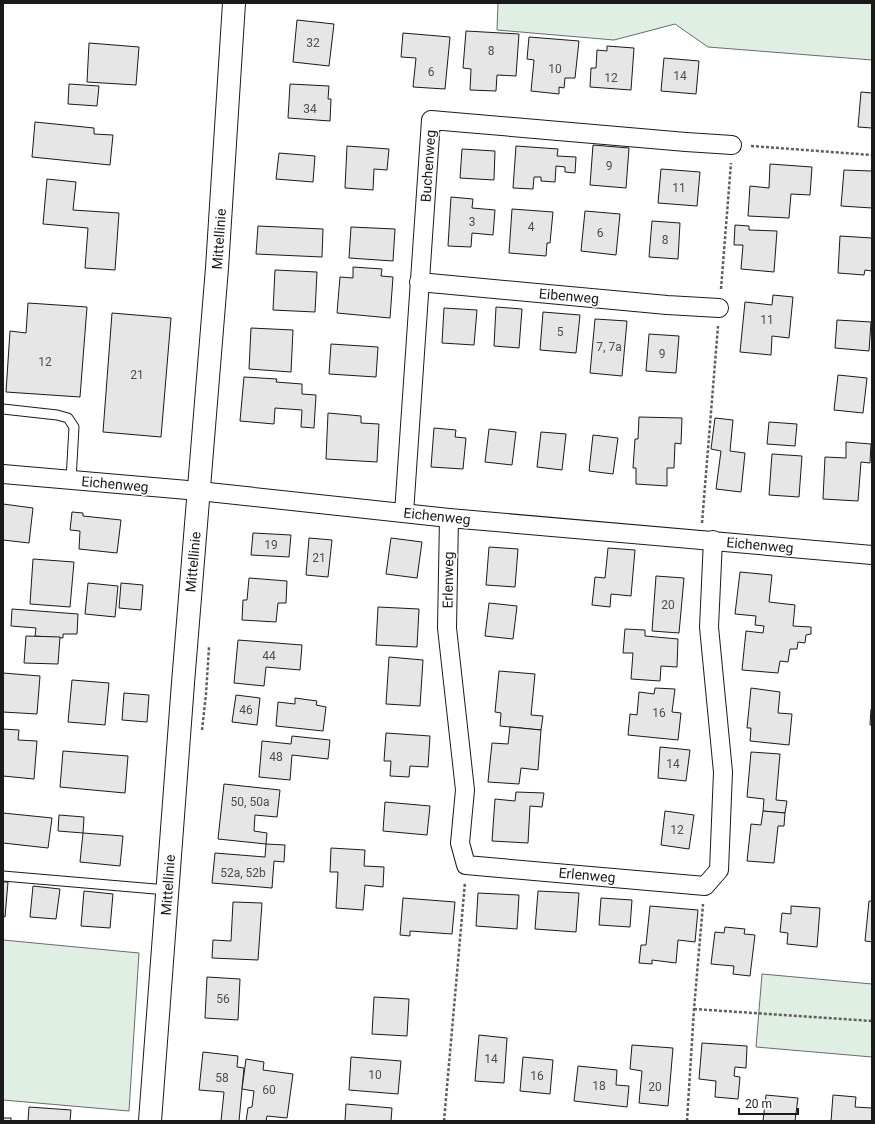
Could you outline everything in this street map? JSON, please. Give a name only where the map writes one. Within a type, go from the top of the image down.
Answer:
[{"type":"street","name":"Mittellinie","points":[[150,1121],[167,890],[218,260],[234,3]]},
{"type":"street","name":"Buchenweg","points":[[404,513],[431,120],[686,142],[732,144]]},
{"type":"street","name":"Eibenweg","points":[[419,282],[667,305],[719,308]]},
{"type":"street","name":"Eichenweg","points":[[3,474],[199,491],[449,518],[872,555]]},
{"type":"street","name":"Erlenweg","points":[[449,518],[447,628],[465,790],[460,842],[466,865],[705,886]]},
{"type":"street","points":[[705,886],[719,870],[723,772],[709,627],[707,540]]},
{"type":"lane","points":[[3,409],[57,415],[68,418],[74,427],[71,480]]},
{"type":"lane","points":[[3,876],[167,890]]},
{"type":"path","points":[[707,540],[719,308],[732,144],[872,155]]},
{"type":"path","points":[[444,1121],[466,865]]},
{"type":"path","points":[[687,1121],[694,1009],[705,886]]},
{"type":"path","points":[[694,1009],[872,1021]]},
{"type":"green space","points":[[498,3],[872,3],[872,60],[708,47],[675,24],[614,40],[497,30]]},
{"type":"green space","points":[[3,940],[139,953],[129,1111],[3,1100]]},
{"type":"green space","points":[[762,974],[872,984],[872,1057],[756,1047]]},
{"type":"building","points":[[297,20],[334,24],[329,66],[293,62]]},
{"type":"building","points":[[466,31],[519,34],[516,76],[497,75],[496,91],[470,90],[471,69],[463,68]]},
{"type":"building","points":[[403,33],[450,37],[445,89],[413,87],[416,58],[401,57]]},
{"type":"building","points":[[529,37],[579,41],[575,78],[565,78],[564,88],[559,87],[559,94],[531,91],[534,60],[527,59]]},
{"type":"building","points":[[89,43],[139,47],[136,85],[87,82]]},
{"type":"building","points":[[607,46],[634,48],[631,90],[590,87],[591,68],[596,68],[597,50],[607,51]]},
{"type":"building","points":[[664,58],[699,61],[696,94],[661,91]]},
{"type":"building","points":[[69,84],[99,86],[97,106],[68,104]]},
{"type":"building","points":[[290,84],[329,86],[328,99],[331,99],[330,121],[288,118]]},
{"type":"building","points":[[861,92],[872,93],[872,128],[858,127]]},
{"type":"building","points":[[35,122],[94,128],[94,134],[113,135],[110,165],[32,157]]},
{"type":"building","points":[[593,145],[629,148],[626,188],[590,185]]},
{"type":"building","points":[[347,146],[389,149],[387,170],[374,169],[373,190],[345,188]]},
{"type":"building","points":[[516,146],[558,149],[557,156],[576,157],[575,173],[565,172],[565,167],[556,166],[555,182],[541,181],[541,177],[534,177],[533,189],[513,188]]},
{"type":"building","points":[[462,149],[495,151],[494,180],[460,178]]},
{"type":"building","points":[[279,153],[315,156],[313,182],[276,179]]},
{"type":"building","points":[[770,164],[812,167],[810,195],[791,194],[789,218],[748,216],[750,186],[769,188]]},
{"type":"building","points":[[661,169],[700,172],[697,206],[658,203]]},
{"type":"building","points":[[844,170],[872,171],[872,208],[841,206]]},
{"type":"building","points":[[47,179],[76,182],[73,210],[119,213],[115,270],[85,268],[88,228],[43,224]]},
{"type":"building","points":[[451,197],[473,199],[472,208],[495,210],[493,235],[472,233],[471,247],[448,246]]},
{"type":"building","points":[[512,209],[553,212],[550,243],[547,243],[546,256],[509,253]]},
{"type":"building","points":[[585,211],[620,214],[616,255],[581,251]]},
{"type":"building","points":[[652,221],[680,223],[678,259],[649,257]]},
{"type":"building","points":[[735,225],[749,226],[749,230],[777,231],[774,272],[741,269],[743,245],[734,245]]},
{"type":"building","points":[[258,226],[323,229],[322,257],[256,254]]},
{"type":"building","points":[[351,227],[395,229],[393,261],[349,258]]},
{"type":"building","points":[[840,236],[872,238],[872,271],[865,270],[864,275],[838,273]]},
{"type":"building","points":[[353,267],[382,269],[381,276],[393,277],[390,318],[337,313],[340,277],[353,278]]},
{"type":"building","points":[[275,270],[317,272],[315,312],[273,310]]},
{"type":"building","points":[[773,295],[793,297],[789,338],[772,336],[771,355],[740,352],[745,302],[772,305]]},
{"type":"building","points":[[28,303],[87,307],[80,397],[6,392],[10,331],[26,333]]},
{"type":"building","points":[[496,307],[522,309],[519,348],[494,346]]},
{"type":"building","points":[[444,308],[477,310],[474,345],[442,343]]},
{"type":"building","points":[[543,312],[580,315],[576,353],[540,350]]},
{"type":"building","points":[[112,313],[171,318],[161,437],[103,432]]},
{"type":"building","points":[[595,319],[627,321],[622,376],[590,373]]},
{"type":"building","points":[[837,320],[871,322],[869,351],[835,348]]},
{"type":"building","points":[[251,328],[293,330],[291,372],[249,369]]},
{"type":"building","points":[[649,334],[679,336],[676,373],[646,371]]},
{"type":"building","points":[[331,344],[378,347],[376,377],[329,374]]},
{"type":"building","points":[[838,375],[867,378],[863,413],[834,410]]},
{"type":"building","points":[[244,377],[277,379],[276,382],[302,384],[302,394],[316,395],[314,428],[301,427],[302,410],[275,408],[274,424],[240,421]]},
{"type":"building","points":[[328,413],[361,416],[361,423],[379,424],[377,462],[326,459]]},
{"type":"building","points":[[639,417],[682,418],[681,444],[675,443],[674,468],[667,468],[667,486],[636,484],[636,468],[633,468],[635,439],[638,439]]},
{"type":"building","points":[[715,418],[733,420],[730,451],[745,453],[741,492],[716,489],[721,451],[711,449]]},
{"type":"building","points":[[769,422],[797,424],[795,446],[767,444]]},
{"type":"building","points":[[434,428],[456,430],[455,437],[466,438],[463,469],[431,467]]},
{"type":"building","points":[[489,429],[516,432],[512,465],[485,462]]},
{"type":"building","points":[[541,432],[566,434],[562,470],[537,467]]},
{"type":"building","points":[[593,435],[618,438],[613,474],[589,471]]},
{"type":"building","points":[[846,442],[871,444],[870,463],[861,462],[858,501],[823,499],[825,457],[846,458]]},
{"type":"building","points":[[772,454],[802,456],[799,497],[769,495]]},
{"type":"building","points":[[3,504],[33,508],[29,543],[3,540]]},
{"type":"building","points":[[72,512],[83,513],[83,516],[121,520],[117,553],[79,549],[80,531],[70,530]]},
{"type":"building","points":[[253,533],[291,535],[289,557],[251,555]]},
{"type":"building","points":[[309,538],[332,540],[328,577],[306,575]]},
{"type":"building","points":[[391,538],[422,542],[417,578],[386,574]]},
{"type":"building","points":[[489,547],[518,549],[515,587],[486,585]]},
{"type":"building","points":[[608,548],[635,550],[631,596],[611,594],[610,607],[592,605],[595,577],[605,578]]},
{"type":"building","points":[[33,559],[74,562],[70,607],[30,604]]},
{"type":"building","points":[[740,572],[772,575],[769,602],[795,605],[793,626],[811,627],[811,634],[806,635],[805,643],[798,642],[797,649],[790,649],[788,662],[780,661],[778,673],[742,670],[746,631],[763,633],[764,626],[755,625],[756,616],[735,614]]},
{"type":"building","points":[[656,576],[684,578],[679,633],[652,631]]},
{"type":"building","points":[[249,578],[287,581],[286,603],[278,603],[276,622],[242,620],[243,600],[247,600]]},
{"type":"building","points":[[88,583],[118,586],[115,617],[85,614]]},
{"type":"building","points":[[121,583],[143,585],[141,610],[119,608]]},
{"type":"building","points":[[489,603],[517,606],[513,639],[485,636]]},
{"type":"building","points":[[378,607],[419,609],[417,647],[376,645]]},
{"type":"building","points":[[12,609],[78,614],[77,634],[63,634],[63,638],[35,636],[36,628],[11,626]]},
{"type":"building","points":[[625,629],[645,630],[645,636],[678,639],[677,667],[661,666],[660,681],[631,679],[633,653],[623,653]]},
{"type":"building","points":[[26,636],[60,637],[58,664],[24,663]]},
{"type":"building","points":[[238,640],[302,645],[300,670],[266,667],[264,686],[234,683]]},
{"type":"building","points":[[389,657],[423,660],[420,706],[386,704]]},
{"type":"building","points":[[499,671],[535,674],[531,715],[543,716],[541,730],[500,726],[501,713],[495,712]]},
{"type":"building","points":[[3,673],[40,676],[37,714],[3,712]]},
{"type":"building","points":[[72,680],[109,683],[105,725],[68,722]]},
{"type":"building","points":[[655,688],[675,689],[672,712],[681,713],[678,740],[628,735],[630,714],[637,715],[639,692],[654,694]]},
{"type":"building","points":[[751,688],[780,692],[778,713],[792,714],[789,745],[750,741],[751,728],[747,728]]},
{"type":"building","points":[[124,693],[149,695],[147,722],[122,720]]},
{"type":"building","points":[[236,695],[260,698],[257,725],[232,722]]},
{"type":"building","points":[[295,698],[317,701],[316,705],[326,707],[323,731],[276,726],[278,702],[295,704]]},
{"type":"building","points":[[871,709],[872,725],[870,725]]},
{"type":"building","points":[[510,727],[541,730],[538,770],[521,768],[519,784],[488,782],[492,743],[508,744]]},
{"type":"building","points":[[3,729],[19,730],[18,740],[37,741],[34,779],[3,776]]},
{"type":"building","points":[[386,733],[430,736],[428,767],[410,766],[409,777],[390,776],[391,761],[384,761]]},
{"type":"building","points":[[292,736],[330,740],[328,759],[292,755],[290,780],[259,777],[262,741],[291,744]]},
{"type":"building","points":[[660,747],[690,750],[686,781],[658,778]]},
{"type":"building","points":[[63,751],[128,756],[125,793],[60,787]]},
{"type":"building","points":[[751,752],[780,754],[776,800],[787,801],[785,813],[763,811],[764,799],[747,797]]},
{"type":"building","points":[[224,784],[280,790],[277,817],[255,815],[254,831],[267,833],[266,844],[218,839]]},
{"type":"building","points":[[516,792],[544,793],[542,807],[530,806],[528,843],[492,841],[495,799],[515,801]]},
{"type":"building","points":[[385,802],[430,806],[427,835],[383,831]]},
{"type":"building","points":[[665,811],[694,815],[689,849],[661,845]]},
{"type":"building","points":[[763,811],[785,813],[784,826],[778,826],[774,863],[747,861],[751,824],[761,825]]},
{"type":"building","points":[[3,813],[52,818],[48,848],[3,843]]},
{"type":"building","points":[[59,815],[84,817],[83,833],[58,831]]},
{"type":"building","points":[[83,833],[123,836],[120,866],[80,862]]},
{"type":"building","points":[[266,844],[285,845],[284,862],[274,861],[272,888],[212,883],[215,853],[265,857]]},
{"type":"building","points":[[331,848],[365,850],[364,866],[384,867],[383,887],[365,885],[363,910],[336,908],[338,872],[330,872]]},
{"type":"building","points":[[3,882],[8,882],[5,917],[3,916]]},
{"type":"building","points":[[33,886],[60,889],[56,919],[30,917]]},
{"type":"building","points":[[84,891],[113,894],[110,928],[81,926]]},
{"type":"building","points":[[538,891],[579,893],[576,932],[535,929]]},
{"type":"building","points":[[478,893],[519,895],[517,929],[476,926]]},
{"type":"building","points":[[403,898],[455,902],[452,934],[410,931],[410,936],[400,935]]},
{"type":"building","points":[[601,898],[632,900],[630,927],[599,925]]},
{"type":"building","points":[[869,901],[872,901],[872,942],[865,941]]},
{"type":"building","points":[[233,902],[262,903],[258,960],[212,958],[213,940],[231,941]]},
{"type":"building","points":[[650,906],[698,910],[695,942],[678,940],[676,963],[652,960],[652,964],[639,963],[641,945],[646,945]]},
{"type":"building","points":[[791,906],[820,908],[817,947],[787,944],[788,933],[780,932],[782,913],[791,914]]},
{"type":"building","points":[[725,927],[745,929],[744,934],[755,935],[750,976],[733,974],[734,966],[711,964],[715,932],[724,933]]},
{"type":"building","points":[[207,977],[240,979],[238,1020],[205,1018]]},
{"type":"building","points":[[374,997],[409,999],[407,1036],[372,1034]]},
{"type":"building","points":[[479,1035],[507,1038],[504,1083],[475,1081]]},
{"type":"building","points":[[702,1043],[747,1046],[746,1068],[735,1067],[734,1076],[740,1077],[738,1099],[715,1097],[716,1081],[699,1079]]},
{"type":"building","points":[[632,1045],[673,1048],[668,1106],[639,1103],[642,1071],[630,1069]]},
{"type":"building","points":[[203,1052],[238,1056],[237,1067],[244,1068],[239,1121],[221,1121],[224,1092],[199,1090]]},
{"type":"building","points":[[351,1057],[401,1061],[398,1094],[349,1090]]},
{"type":"building","points":[[523,1057],[553,1060],[550,1094],[520,1091]]},
{"type":"building","points":[[246,1059],[264,1062],[263,1070],[293,1074],[287,1118],[267,1116],[266,1121],[246,1121],[248,1108],[252,1107],[254,1091],[242,1089]]},
{"type":"building","points":[[578,1066],[617,1070],[616,1085],[629,1086],[627,1107],[574,1101]]},
{"type":"building","points":[[766,1095],[798,1098],[795,1121],[763,1121]]},
{"type":"building","points":[[833,1095],[856,1097],[855,1107],[872,1108],[872,1121],[831,1121]]},
{"type":"building","points":[[346,1104],[392,1108],[391,1121],[345,1121]]},
{"type":"building","points":[[29,1107],[71,1110],[70,1121],[28,1121]]},
{"type":"building","points":[[3,1118],[11,1118],[11,1121],[3,1121]]}]
